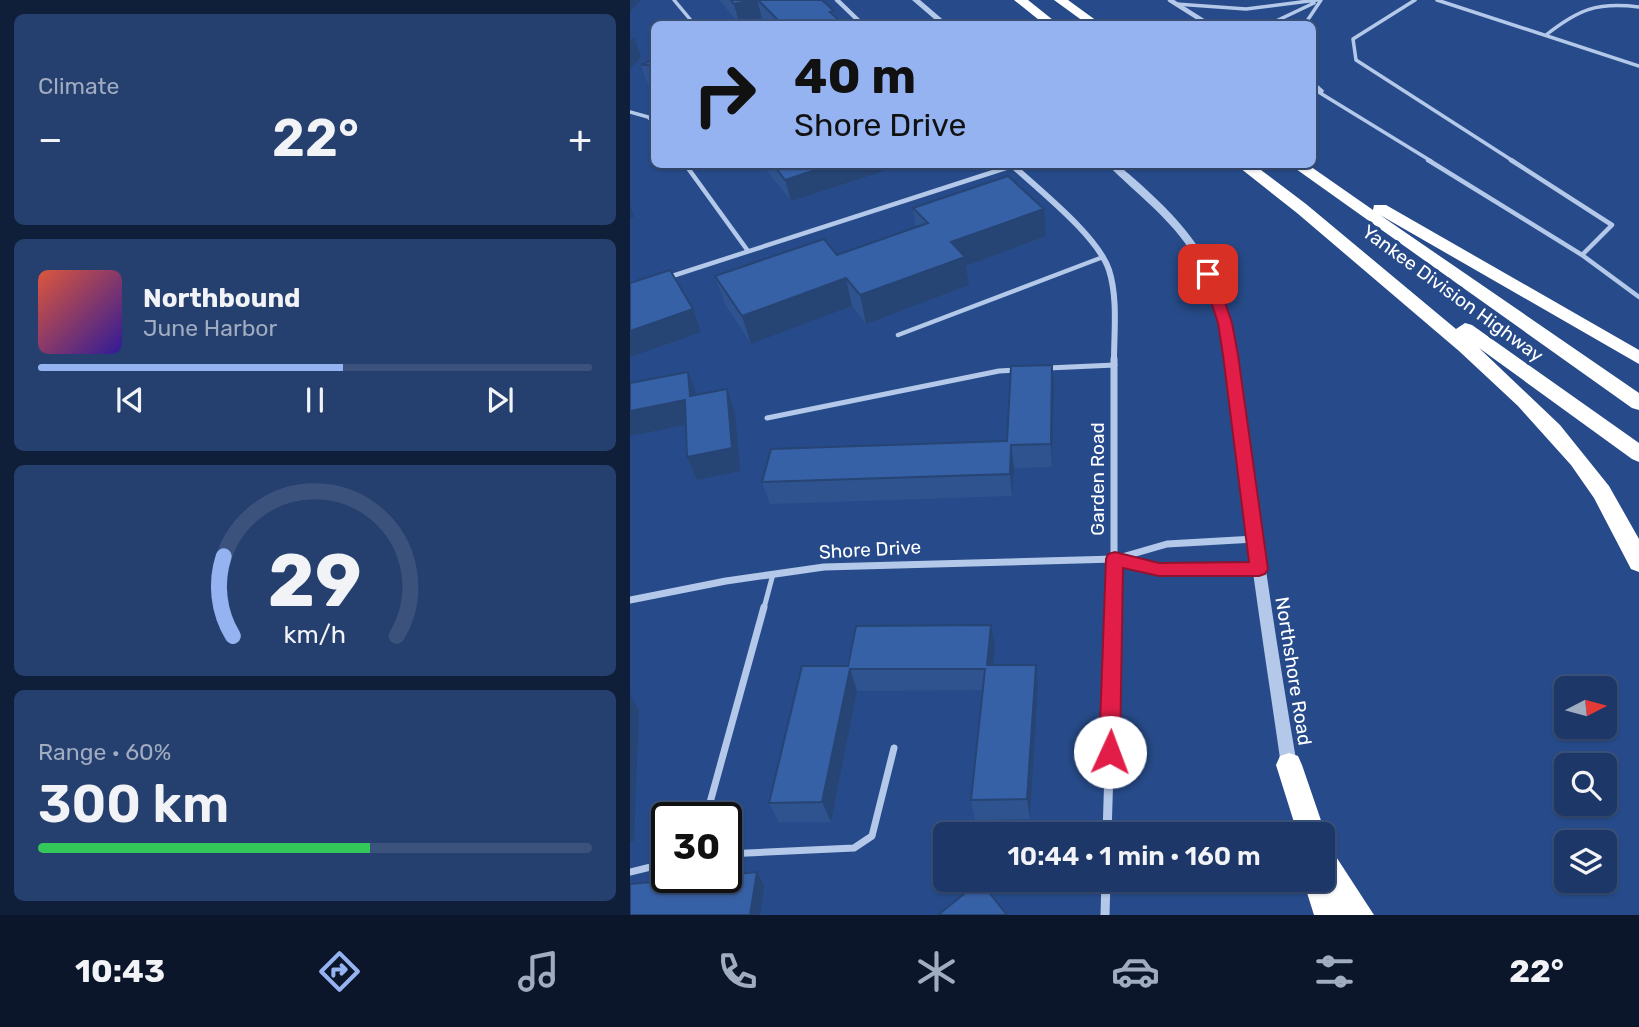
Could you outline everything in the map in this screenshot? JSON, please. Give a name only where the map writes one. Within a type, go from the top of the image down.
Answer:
[{"type":"highway","points":[[1020,0],[1048,21]]},
{"type":"highway","points":[[1060,0],[1092,21]]},
{"type":"highway","name":"Yankee Division Highway","points":[[1247,168],[1639,454]]},
{"type":"highway","name":"Yankee Division Highway","points":[[1302,168],[1639,403]]},
{"type":"highway","points":[[1313,168],[1639,358]]},
{"type":"highway","points":[[1300,207],[1483,361],[1542,417],[1572,449],[1595,481],[1639,563]]},
{"type":"highway","points":[[1289,765],[1300,822]]},
{"type":"highway","points":[[1289,765],[1307,822]]},
{"type":"highway","points":[[1335,883],[1360,915]]},
{"type":"highway","points":[[1321,892],[1329,915]]},
{"type":"street","points":[[837,0],[859,21]]},
{"type":"street","points":[[916,0],[940,21]]},
{"type":"street","points":[[1170,0],[1204,21]]},
{"type":"street","name":"Garden Road","points":[[1014,168],[1076,223],[1103,257],[1114,296],[1115,559],[1107,822]]},
{"type":"street","name":"Northshore Road","points":[[1115,168],[1182,233],[1208,274],[1218,299],[1231,355],[1259,569],[1289,765]]},
{"type":"street","name":"Shore Drive","points":[[1115,559],[1143,547],[1167,543],[1255,539]]},
{"type":"street","name":"Shore Drive","points":[[630,600],[773,572],[824,566],[1115,559],[1159,569],[1259,569]]},
{"type":"street","points":[[1105,915],[1106,892]]},
{"type":"lane","points":[[674,0],[692,21]]},
{"type":"lane","points":[[1176,4],[1225,10],[1256,9],[1319,0]]},
{"type":"lane","points":[[1275,21],[1319,0]]},
{"type":"lane","points":[[1307,21],[1319,0]]},
{"type":"lane","points":[[1415,0],[1353,39],[1356,60],[1612,225],[1582,255]]},
{"type":"lane","points":[[1437,0],[1638,65]]},
{"type":"lane","points":[[1608,0],[1639,8]]},
{"type":"lane","points":[[1546,35],[1572,13],[1590,6],[1624,5]]},
{"type":"lane","points":[[1316,86],[1332,100]]},
{"type":"lane","points":[[1316,90],[1582,255],[1639,297]]},
{"type":"lane","points":[[630,111],[651,120]]},
{"type":"lane","points":[[688,168],[748,251]]},
{"type":"lane","points":[[665,279],[1002,168]]},
{"type":"lane","points":[[898,335],[1103,257]]},
{"type":"lane","points":[[1037,369],[1115,365]]},
{"type":"lane","points":[[767,418],[999,371],[1024,370]]},
{"type":"lane","points":[[710,802],[773,572]]},
{"type":"lane","points":[[742,853],[853,848],[872,836],[894,748]]},
{"type":"lane","points":[[630,872],[651,867]]},
{"type":"building","points":[[731,0],[750,0],[734,4]]},
{"type":"building","points":[[758,0],[822,0],[840,21],[779,21]]},
{"type":"building","points":[[776,168],[822,168],[785,180]]},
{"type":"building","points":[[1008,176],[1044,209],[951,242],[965,257],[860,295],[846,278],[742,316],[715,276],[824,239],[837,255],[928,223],[913,208]]},
{"type":"building","points":[[670,270],[693,309],[630,331],[630,283]]},
{"type":"building","points":[[1052,365],[1051,444],[1011,445],[1010,474],[762,482],[771,449],[1007,441],[1011,366]]},
{"type":"building","points":[[688,372],[690,396],[727,389],[732,448],[687,457],[685,400],[630,411],[630,383]]},
{"type":"building","points":[[991,625],[987,665],[1036,665],[1027,799],[971,800],[985,669],[850,669],[822,802],[769,803],[802,666],[848,666],[856,626]]},
{"type":"building","points":[[757,872],[750,915],[630,915],[630,884],[651,882],[651,893],[742,893],[742,873]]},
{"type":"building","points":[[966,892],[989,892],[1007,915],[938,915]]},
{"type":"route","points":[[1110,752],[1115,559],[1159,569],[1259,569],[1231,355],[1225,323],[1208,274]]}]
